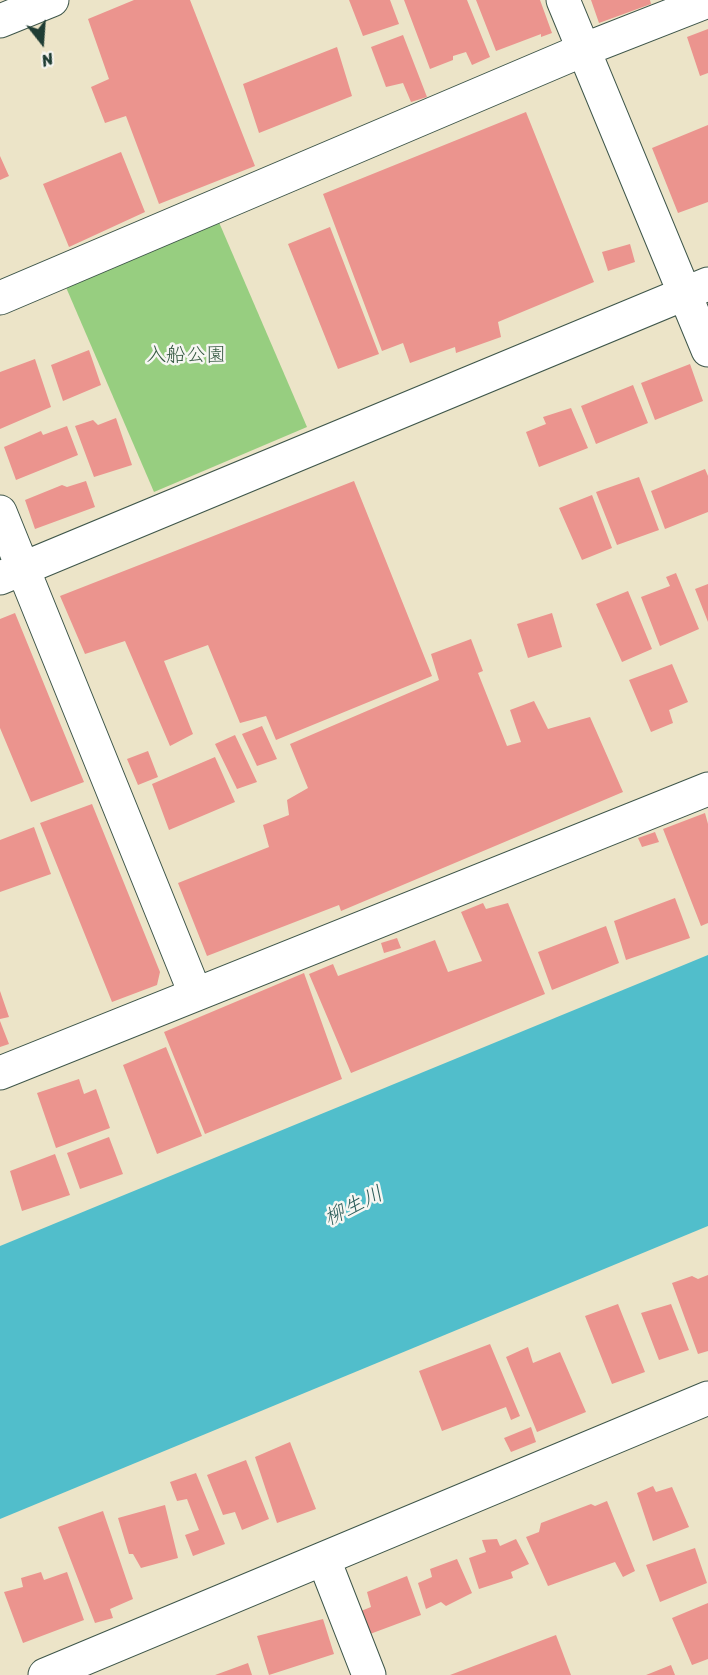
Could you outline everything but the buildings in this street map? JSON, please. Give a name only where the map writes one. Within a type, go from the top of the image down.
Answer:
[{"type":"street","points":[[0,21],[52,0]]},
{"type":"street","points":[[562,0],[583,50],[696,289],[708,350]]},
{"type":"street","points":[[0,298],[583,50],[708,1]]},
{"type":"street","points":[[11,574],[696,289]]},
{"type":"street","points":[[0,512],[11,574],[195,993]]},
{"type":"street","points":[[0,1073],[708,789]]},
{"type":"street","points":[[45,1675],[708,1398]]},
{"type":"street","points":[[324,1560],[369,1675]]},
{"type":"green space","name":"入船公園","points":[[218,220],[307,427],[154,492],[65,285]]},
{"type":"water","name":"柳生川","points":[[708,955],[708,1226],[0,1519],[0,1246]]}]
